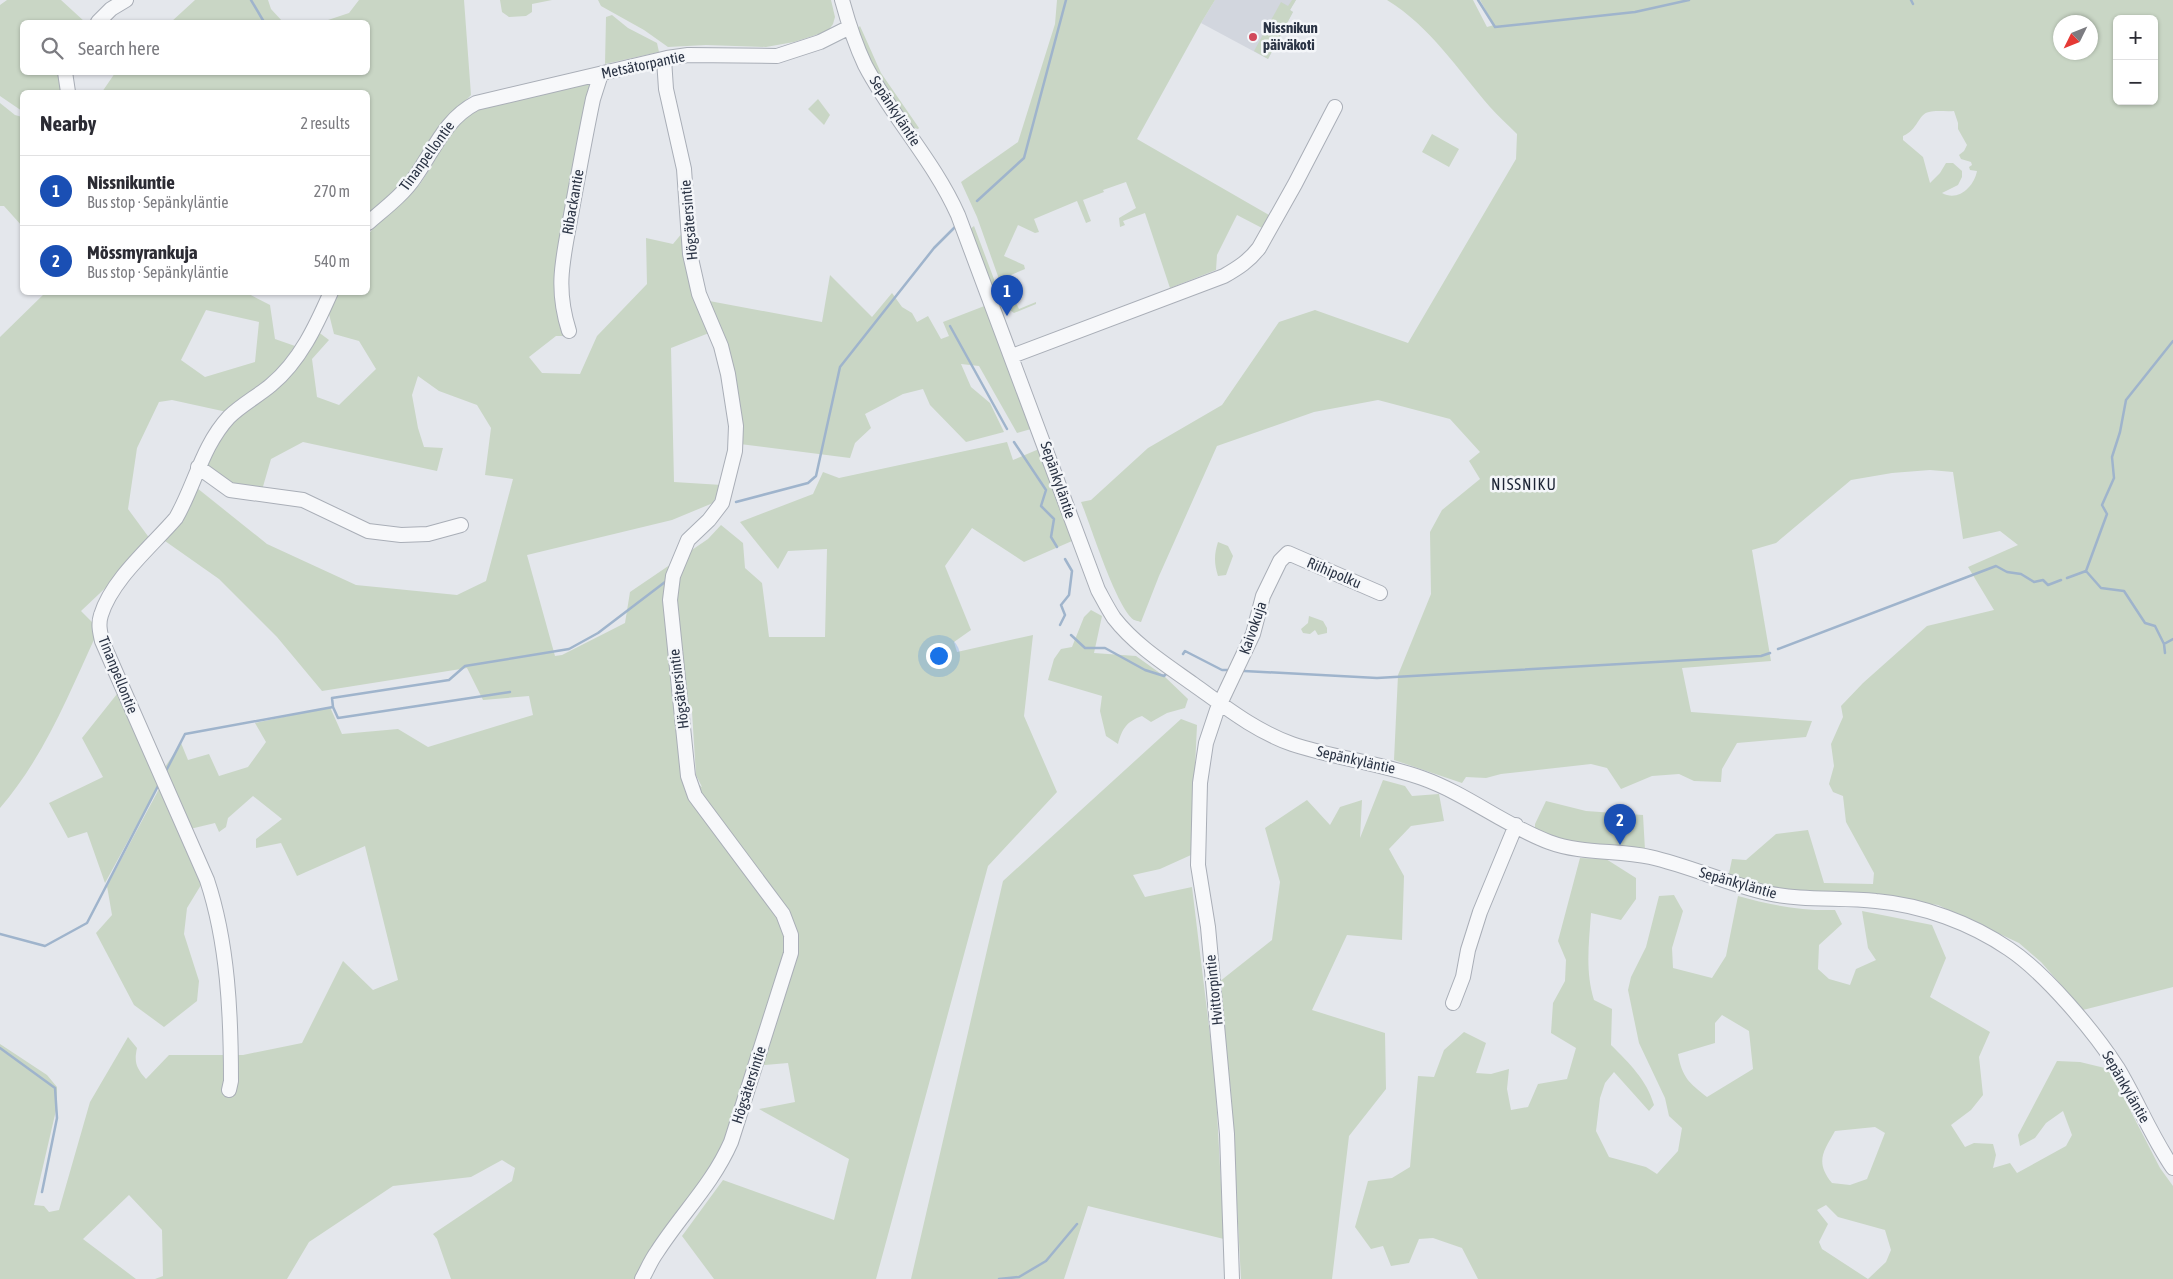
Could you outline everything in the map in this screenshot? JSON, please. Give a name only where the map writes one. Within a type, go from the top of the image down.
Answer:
[{"type":"street","points":[[100,20],[111,9],[126,0]]},
{"type":"street","name":"Sepänkyläntie","points":[[842,0],[850,27],[866,66],[940,180],[953,204],[1012,356],[1081,547],[1106,605],[1115,619],[1141,646],[1220,704],[1251,724],[1286,742],[1329,754],[1398,769],[1426,779],[1466,796],[1516,825],[1551,842],[1582,850],[1648,856],[1733,884],[1781,896],[1877,900],[1911,906],[1953,921],[1992,939],[2031,966],[2103,1047],[2117,1068],[2173,1168]]},
{"type":"street","name":"Metsätorpantie","points":[[464,109],[476,103],[664,59],[688,55],[777,56],[820,42],[850,27]]},
{"type":"street","name":"Högsätersintie","points":[[642,1279],[657,1252],[721,1165],[731,1142],[790,953],[791,935],[783,914],[695,796],[688,776],[670,600],[673,576],[688,540],[709,520],[722,503],[735,451],[736,426],[728,374],[721,346],[700,294],[690,254],[684,170],[666,89],[664,59]]},
{"type":"street","name":"Ribackantie","points":[[569,331],[562,310],[560,290],[563,256],[591,108],[601,74]]},
{"type":"street","points":[[65,75],[68,90]]},
{"type":"street","points":[[1012,356],[1224,276],[1240,268],[1252,258],[1273,224],[1335,107]]},
{"type":"street","name":"Tinanpellontie","points":[[370,221],[415,178],[438,138],[464,109]]},
{"type":"street","name":"Tinanpellontie","points":[[229,1090],[231,1081],[229,1018],[216,906],[207,880],[102,641],[99,627],[100,616],[110,594],[176,518],[184,505],[198,467],[219,431],[230,417],[272,384],[292,362],[308,340],[330,295]]},
{"type":"street","points":[[198,467],[230,490],[303,500],[368,530],[401,535],[428,534],[461,525]]},
{"type":"street","name":"Kaivokuja","points":[[1220,704],[1253,634],[1263,596],[1280,561],[1288,553]]},
{"type":"street","name":"Riihipolku","points":[[1288,553],[1380,593]]},
{"type":"street","name":"Hvittorpintie","points":[[1220,704],[1206,743],[1200,783],[1197,852],[1208,927],[1227,1134],[1232,1279]]},
{"type":"street","points":[[1452,1003],[1463,977],[1468,950],[1485,900],[1516,825]]},
{"type":"shaded area","name":"Nissnikun päiväkoti","points":[[1215,0],[1296,0],[1290,10],[1293,12],[1268,59],[1201,23]]},
{"type":"green space","points":[[7,0],[61,0],[83,20],[20,20],[20,75],[62,75],[61,90],[20,90],[20,110],[0,96],[0,5]]},
{"type":"green space","points":[[195,0],[268,0],[271,9],[281,20],[173,20]]},
{"type":"green space","points":[[359,0],[464,0],[471,95],[434,134],[410,174],[370,213],[370,90],[103,90],[114,75],[370,75],[370,20],[328,20],[349,13]]},
{"type":"green space","points":[[500,0],[552,0],[532,4],[532,12],[526,16],[509,17],[502,12]]},
{"type":"green space","points":[[598,0],[831,0],[835,17],[828,31],[794,42],[766,47],[706,45],[668,47],[644,30],[601,6]]},
{"type":"green space","points":[[1057,0],[1215,0],[1137,139],[1269,215],[1262,228],[1237,215],[1217,255],[1216,270],[1170,288],[1145,213],[1123,221],[1125,225],[1120,227],[1119,218],[1136,208],[1126,182],[1103,190],[1104,192],[1083,200],[1091,221],[1086,223],[1077,201],[1034,219],[1039,232],[1035,233],[1018,225],[1004,256],[1024,265],[1025,269],[1004,278],[1019,309],[1036,302],[1036,304],[1014,313],[1010,310],[977,217],[961,182],[1018,142],[1055,24]]},
{"type":"green space","points":[[1292,0],[1296,0],[1290,10],[1293,12],[1268,59],[1254,51],[1281,2],[1288,6]]},
{"type":"green space","points":[[1387,0],[1473,0],[1487,27],[1494,25],[1480,0],[2173,0],[2173,987],[2083,1010],[2041,962],[2019,943],[1938,905],[1860,895],[1794,893],[1728,878],[1732,859],[1746,860],[1776,834],[1808,830],[1824,883],[1873,884],[1874,873],[1846,822],[1843,796],[1833,792],[1829,784],[1834,766],[1831,744],[1843,717],[1841,706],[1863,683],[1927,626],[1994,610],[1968,567],[2018,545],[2000,531],[1963,539],[1953,472],[1930,470],[1892,473],[1851,480],[1776,543],[1752,550],[1771,661],[1682,668],[1691,712],[1812,721],[1806,737],[1737,743],[1722,769],[1721,782],[1694,781],[1679,774],[1652,776],[1621,789],[1607,768],[1591,764],[1501,774],[1486,778],[1466,777],[1462,783],[1394,760],[1398,675],[1431,594],[1430,532],[1442,510],[1480,479],[1469,461],[1480,452],[1450,419],[1378,400],[1314,412],[1217,446],[1159,576],[1141,622],[1134,620],[1127,612],[1104,565],[1081,502],[1091,500],[1148,448],[1222,405],[1279,322],[1315,310],[1408,343],[1516,159],[1517,134],[1490,107],[1443,49],[1417,23]],"holes":[[[1954,111],[1958,129],[1967,145],[1959,155],[1961,159],[1971,162],[1970,170],[1977,171],[1969,187],[1954,196],[1942,193],[1958,185],[1962,177],[1962,171],[1953,163],[1946,163],[1940,173],[1930,183],[1923,157],[1903,140],[1903,136],[1912,130],[1925,113]]]},
{"type":"green space","points":[[612,15],[628,28],[657,43],[659,52],[605,64],[606,17]]},
{"type":"green space","points":[[860,26],[881,73],[918,129],[911,127],[869,63],[857,29]]},
{"type":"green space","points":[[590,82],[594,87],[571,186],[554,287],[563,336],[556,336],[529,357],[542,373],[580,374],[597,336],[647,284],[646,238],[673,244],[683,232],[709,333],[671,348],[674,482],[722,485],[713,503],[672,520],[527,555],[555,656],[562,655],[625,623],[630,592],[708,539],[721,525],[743,543],[745,568],[762,583],[769,637],[825,637],[827,549],[788,551],[778,569],[740,522],[813,494],[823,472],[839,478],[1007,442],[1013,460],[1039,449],[1072,541],[1024,562],[972,528],[945,566],[971,630],[954,642],[957,652],[1033,635],[1024,716],[1057,792],[988,866],[876,1279],[714,1279],[682,1236],[723,1180],[834,1220],[849,1159],[759,1109],[795,1102],[788,1063],[755,1066],[731,1142],[642,1279],[451,1279],[437,1239],[433,1234],[512,1181],[515,1168],[502,1160],[471,1177],[393,1186],[309,1242],[287,1279],[155,1279],[163,1276],[162,1230],[129,1195],[83,1239],[136,1279],[0,1279],[0,1044],[47,1075],[57,1087],[57,1106],[34,1205],[44,1206],[49,1212],[59,1210],[90,1102],[128,1037],[137,1048],[137,1065],[146,1079],[169,1055],[243,1055],[302,1043],[343,961],[373,990],[398,980],[365,846],[297,876],[281,843],[256,848],[256,839],[282,819],[253,796],[228,818],[226,827],[219,832],[215,823],[190,829],[165,767],[181,743],[188,760],[209,754],[219,776],[248,767],[266,742],[255,723],[330,707],[342,734],[398,729],[428,747],[533,715],[529,696],[483,700],[467,668],[322,691],[277,637],[219,579],[165,541],[190,508],[197,488],[267,544],[356,585],[457,595],[486,581],[513,479],[485,475],[491,428],[477,405],[439,391],[418,376],[412,395],[418,428],[424,447],[443,448],[437,471],[303,442],[271,459],[262,490],[232,485],[205,466],[215,447],[240,412],[317,331],[329,340],[312,359],[317,397],[339,405],[376,369],[359,341],[334,334],[329,314],[337,295],[370,295],[370,233],[420,184],[453,131],[470,113],[481,106]],"holes":[[[692,712],[696,775],[702,787],[688,776],[681,715]]]},
{"type":"green space","points":[[818,99],[830,115],[824,125],[808,109]]},
{"type":"green space","points":[[0,103],[15,115],[20,116],[20,224],[4,206],[0,206]]},
{"type":"green space","points":[[1432,134],[1459,149],[1449,167],[1422,152]]},
{"type":"green space","points":[[974,226],[1006,312],[996,301],[970,229]]},
{"type":"green space","points":[[830,275],[872,317],[892,293],[902,307],[912,313],[917,322],[928,316],[941,339],[949,336],[943,322],[987,305],[1031,429],[1017,433],[979,366],[961,364],[971,387],[990,403],[1004,432],[966,442],[930,405],[923,389],[903,394],[865,414],[871,428],[855,443],[850,458],[740,444],[704,300],[822,322]]},
{"type":"green space","points":[[43,295],[251,295],[270,305],[275,339],[295,346],[271,379],[227,412],[172,400],[159,402],[137,448],[128,509],[153,543],[81,611],[95,625],[97,633],[66,702],[43,746],[30,768],[0,808],[0,337]],"holes":[[[206,310],[259,322],[255,362],[205,377],[181,360]]]},
{"type":"green space","points":[[1218,542],[1228,546],[1233,556],[1226,575],[1218,576],[1215,559]]},
{"type":"green space","points":[[1091,610],[1102,616],[1094,653],[1136,656],[1164,676],[1188,699],[1185,708],[1167,713],[1151,722],[1142,716],[1132,720],[1123,730],[1118,744],[1106,736],[1100,711],[1102,696],[1048,680],[1054,659],[1061,649],[1072,647],[1084,617]]},
{"type":"green space","points":[[1309,616],[1323,621],[1327,628],[1327,633],[1318,635],[1315,630],[1310,634],[1303,633],[1301,629],[1308,623]]},
{"type":"green space","points":[[117,694],[158,786],[105,883],[87,832],[68,838],[49,803],[103,777],[82,738]]},
{"type":"green space","points":[[1181,719],[1197,725],[1191,855],[1160,869],[1133,875],[1145,897],[1192,887],[1215,1076],[1224,1239],[1088,1206],[1064,1279],[911,1279],[1003,881]]},
{"type":"green space","points":[[1383,780],[1405,786],[1412,796],[1439,794],[1444,821],[1411,826],[1389,849],[1404,876],[1402,940],[1347,935],[1312,1010],[1385,1033],[1386,1089],[1349,1136],[1332,1279],[1241,1279],[1231,1093],[1219,982],[1272,940],[1280,882],[1265,828],[1307,800],[1330,825],[1340,807],[1362,800],[1360,838]]},
{"type":"green space","points":[[159,789],[201,885],[187,908],[184,934],[199,981],[197,1001],[164,1027],[134,1005],[96,933],[112,915],[107,886]]},
{"type":"green space","points":[[1546,801],[1586,811],[1643,815],[1645,850],[1562,841],[1535,830],[1535,824]]},
{"type":"green space","points":[[1580,858],[1606,859],[1636,878],[1636,899],[1621,920],[1591,913],[1589,978],[1594,1000],[1612,1009],[1611,1045],[1631,1065],[1642,1080],[1654,1105],[1649,1111],[1614,1072],[1605,1083],[1600,1098],[1596,1131],[1609,1157],[1646,1167],[1657,1174],[1678,1151],[1682,1128],[1669,1116],[1665,1098],[1639,1043],[1628,990],[1631,977],[1646,947],[1659,896],[1674,895],[1683,911],[1672,948],[1673,968],[1712,978],[1726,956],[1738,896],[1786,907],[1835,910],[1842,924],[1819,945],[1818,969],[1829,979],[1850,985],[1856,969],[1876,960],[1868,948],[1862,911],[1932,925],[1946,958],[1930,997],[1990,1032],[1979,1057],[1983,1095],[1971,1110],[1951,1125],[1965,1147],[1974,1143],[1993,1144],[1996,1155],[1993,1168],[2010,1163],[2017,1173],[2066,1146],[2072,1135],[2063,1111],[2046,1123],[2035,1138],[2020,1146],[2018,1135],[2057,1061],[2080,1062],[2109,1069],[2160,1168],[2173,1186],[2173,1279],[1868,1279],[1478,1279],[1462,1248],[1433,1238],[1419,1239],[1409,1263],[1391,1266],[1383,1246],[1371,1249],[1355,1227],[1368,1181],[1392,1178],[1410,1167],[1418,1076],[1434,1077],[1444,1050],[1464,1032],[1486,1043],[1476,1073],[1491,1074],[1509,1069],[1507,1089],[1511,1110],[1528,1107],[1538,1084],[1567,1079],[1576,1048],[1551,1033],[1553,1003],[1565,981],[1566,960],[1558,941]],"holes":[[[1722,1015],[1749,1031],[1753,1069],[1707,1097],[1687,1079],[1678,1054],[1715,1043],[1715,1023]],[[1875,1127],[1885,1133],[1867,1179],[1850,1185],[1832,1183],[1827,1176],[1822,1163],[1824,1151],[1835,1131]],[[1826,1205],[1838,1217],[1885,1230],[1891,1250],[1886,1262],[1868,1279],[1822,1249],[1819,1242],[1828,1224],[1817,1210]]]},
{"type":"waterway","points":[[251,0],[263,20]]},
{"type":"waterway","points":[[977,201],[1024,158],[1066,0]]},
{"type":"waterway","points":[[1478,0],[1495,27],[1635,12],[1689,0]]},
{"type":"waterway","points":[[1911,0],[1913,4]]},
{"type":"waterway","points":[[736,502],[808,483],[816,476],[840,367],[934,248],[955,227]]},
{"type":"waterway","points":[[950,326],[1007,429]]},
{"type":"waterway","points":[[2086,571],[2107,514],[2102,505],[2114,478],[2112,457],[2120,432],[2126,400],[2173,341]]},
{"type":"waterway","points":[[1014,442],[1046,490],[1041,506],[1054,519],[1051,537],[1057,547]]},
{"type":"waterway","points":[[1060,625],[1065,615],[1061,605],[1069,595],[1072,571],[1065,559]]},
{"type":"waterway","points":[[1778,649],[1996,566],[2007,572],[2021,574],[2034,582],[2043,580],[2048,585],[2061,580]]},
{"type":"waterway","points":[[2067,578],[2086,571],[2101,588],[2124,591],[2145,623],[2155,626],[2164,644],[2165,653]]},
{"type":"waterway","points":[[166,771],[185,734],[333,707],[332,698],[449,680],[465,666],[569,649],[598,633],[665,582]]},
{"type":"waterway","points":[[1071,635],[1085,648],[1105,648],[1145,670],[1164,676],[1166,674]]},
{"type":"waterway","points":[[2164,644],[2173,639]]},
{"type":"waterway","points":[[1183,654],[1185,651],[1222,670],[1229,670]]},
{"type":"waterway","points":[[1244,671],[1377,678],[1761,656],[1770,653]]},
{"type":"waterway","points":[[333,707],[338,718],[510,692]]},
{"type":"waterway","points":[[0,934],[45,946],[87,923],[158,786]]},
{"type":"waterway","points":[[0,1048],[55,1088],[57,1118],[42,1192]]},
{"type":"waterway","points":[[999,1279],[1019,1277],[1046,1261],[1077,1224]]},
{"type":"place","name":"Nissnikun päiväkoti","points":[[1253,37]]},
{"type":"place","name":"Nissnikuntie","points":[[1007,316]]},
{"type":"place","name":"Mössmyrankuja","points":[[1620,845]]},
{"type":"district","name":"NISSNIKU","points":[[1524,484]]}]
